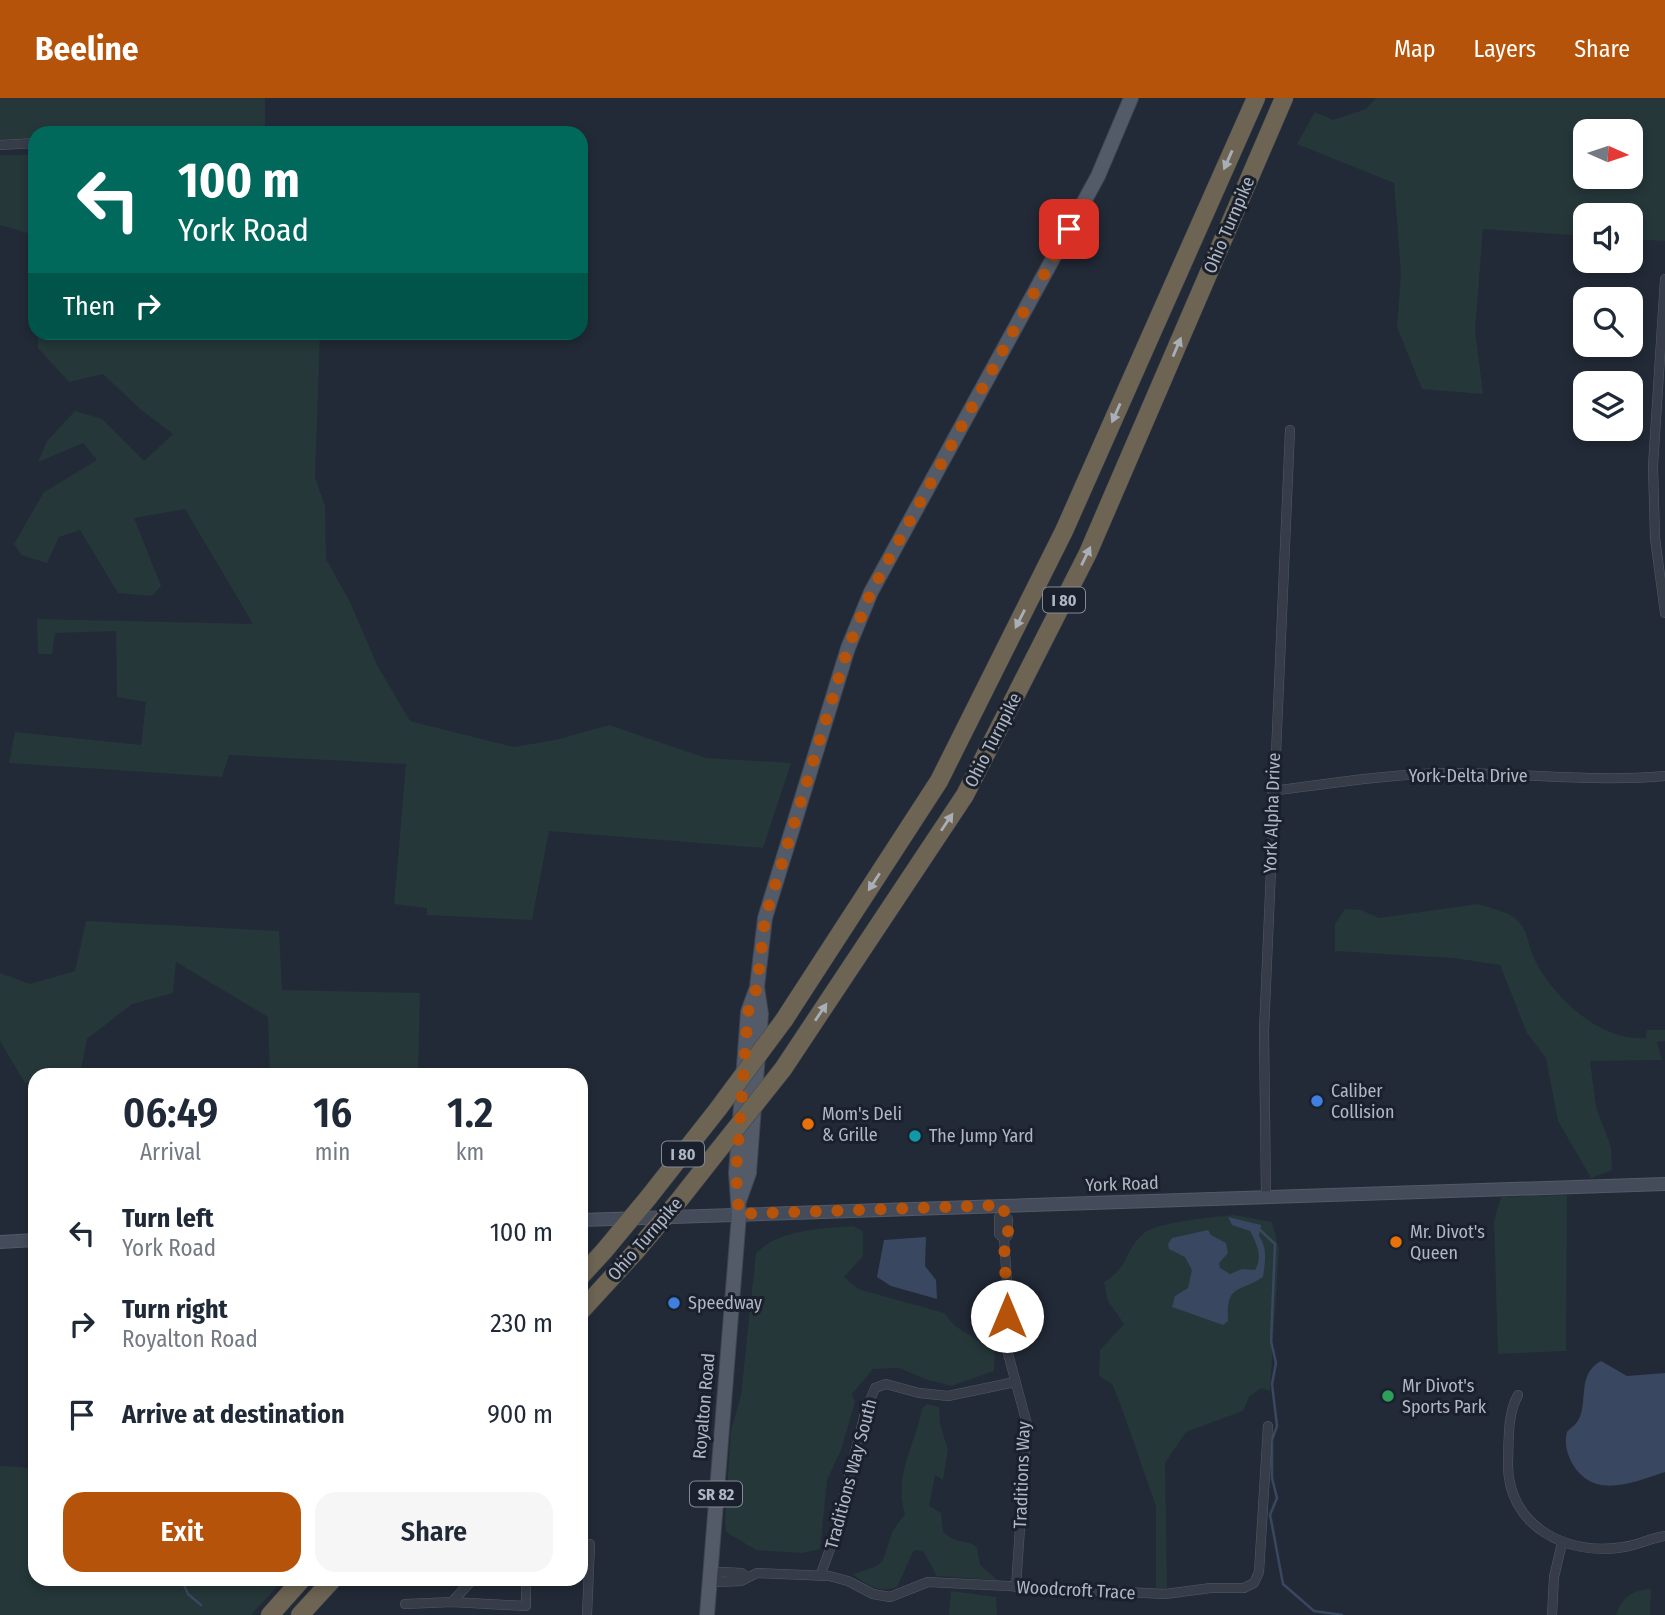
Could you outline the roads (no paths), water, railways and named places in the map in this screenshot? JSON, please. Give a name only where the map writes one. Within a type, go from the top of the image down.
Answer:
[{"type":"highway","name":"Ohio Turnpike","points":[[588,1268],[648,1198],[784,1020],[939,781],[1064,531],[1256,98]]},
{"type":"highway","name":"Ohio Turnpike","points":[[588,1303],[680,1199],[783,1069],[965,795],[1088,553],[1284,98]]},
{"type":"highway","points":[[270,1615],[296,1586]]},
{"type":"highway","points":[[300,1615],[327,1586]]},
{"type":"main road","name":"Royalton Road","points":[[707,1615],[713,1576],[739,1208],[736,1173],[748,1012],[757,987],[765,918],[812,759],[861,615],[1098,176],[1131,98]]},
{"type":"street","points":[[0,145],[28,143]]},
{"type":"street","points":[[1665,279],[1653,466],[1655,538],[1665,613]]},
{"type":"street","name":"York Alpha Drive","points":[[1266,1196],[1264,1043],[1272,791],[1290,430]]},
{"type":"street","name":"York-Delta Drive","points":[[1272,791],[1375,777],[1454,773],[1599,779],[1665,776]]},
{"type":"street","name":"York Road","points":[[588,1219],[739,1208],[1004,1210],[1266,1196],[1665,1184]]},
{"type":"street","name":"Traditions Way","points":[[1004,1210],[1008,1219],[1008,1235],[1004,1239],[1008,1296],[1006,1340],[1027,1424],[1016,1587]]},
{"type":"street","points":[[0,1242],[28,1240]]},
{"type":"street","name":"Traditions Way South","points":[[820,1576],[833,1541],[865,1413],[875,1388],[886,1384],[919,1393],[948,1396],[1015,1382]]},
{"type":"street","points":[[1518,1395],[1510,1414],[1508,1470],[1512,1492],[1531,1524],[1562,1543],[1620,1548],[1665,1536]]},
{"type":"street","name":"Woodcroft Trace","points":[[713,1576],[720,1572],[742,1573],[746,1577],[757,1573],[820,1576],[843,1579],[873,1594],[890,1597],[923,1583],[1165,1594],[1211,1588],[1244,1588],[1256,1580],[1268,1426]]},
{"type":"street","points":[[1552,1615],[1554,1577],[1562,1543]]},
{"type":"street","points":[[587,1615],[588,1544]]},
{"type":"street","points":[[452,1602],[467,1586]]},
{"type":"street","points":[[405,1604],[452,1602],[526,1606],[526,1586]]},
{"type":"water","points":[[1228,1217],[1261,1225],[1259,1236],[1264,1246],[1265,1261],[1263,1277],[1232,1295],[1229,1300],[1228,1321],[1223,1325],[1172,1307],[1175,1296],[1188,1288],[1192,1270],[1185,1257],[1169,1249],[1168,1244],[1172,1238],[1208,1230],[1211,1235],[1226,1243],[1228,1253],[1219,1263],[1220,1268],[1230,1274],[1242,1269],[1255,1270],[1259,1255],[1253,1236],[1250,1231],[1232,1225]]},
{"type":"water","points":[[926,1237],[925,1266],[936,1280],[937,1299],[891,1286],[877,1277],[884,1240]]},
{"type":"water","points":[[1601,1361],[1627,1376],[1665,1373],[1665,1472],[1627,1484],[1603,1485],[1591,1482],[1581,1475],[1572,1463],[1566,1448],[1567,1432],[1582,1412],[1589,1373]]},
{"type":"waterway","points":[[1259,1229],[1275,1244],[1271,1341],[1276,1363],[1272,1384],[1277,1426],[1272,1440],[1272,1478],[1277,1498],[1270,1515],[1283,1584],[1314,1611],[1342,1615]]},
{"type":"waterway","points":[[184,1586],[188,1594],[201,1605]]},
{"type":"place","name":"Caliber Collision","points":[[1317,1101]]},
{"type":"place","name":"Mom's Deli & Grille","points":[[808,1124]]},
{"type":"place","name":"The Jump Yard","points":[[915,1136]]},
{"type":"place","name":"Mr. Divot's Queen","points":[[1396,1242]]},
{"type":"place","name":"Speedway","points":[[674,1303]]},
{"type":"place","name":"Mr Divot's Sports Park","points":[[1388,1396]]}]
